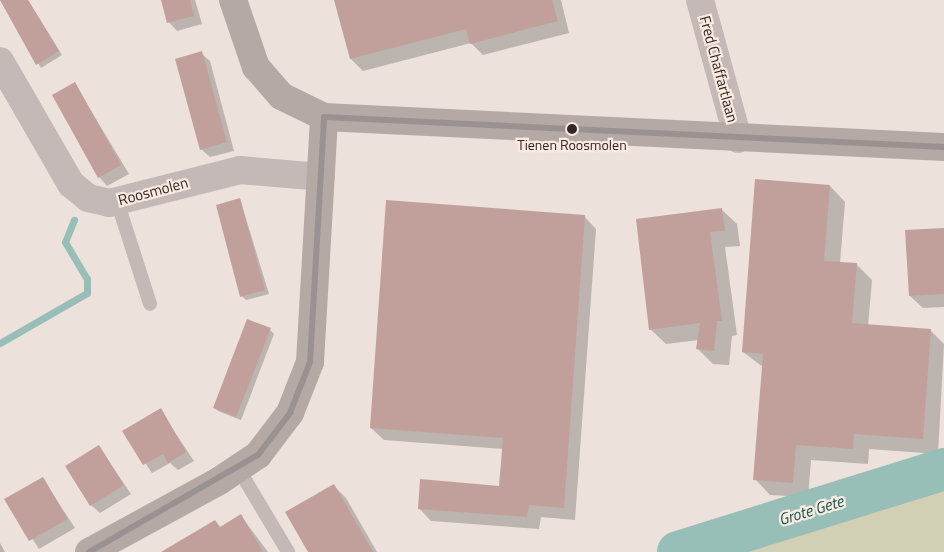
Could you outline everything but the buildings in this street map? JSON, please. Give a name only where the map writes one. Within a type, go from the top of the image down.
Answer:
[{"type":"street","points":[[233,0],[256,67],[281,96],[324,117],[944,148]]},
{"type":"street","name":"Fred Chaffartlaan","points":[[700,0],[738,139]]},
{"type":"street","name":"Roosmolen","points":[[0,61],[71,184],[88,198],[117,201],[240,170],[321,177]]},
{"type":"street","points":[[89,552],[238,468],[274,438],[302,390],[310,362],[324,117]]},
{"type":"lane","points":[[117,201],[150,304]]},
{"type":"lane","points":[[238,468],[288,552]]},
{"type":"shaded area","points":[[944,469],[944,552],[678,552],[848,497]]},
{"type":"waterway","points":[[0,343],[87,293],[87,279],[65,242],[74,220]]},
{"type":"waterway","name":"Grote Gete","points":[[678,552],[944,469]]},
{"type":"transit line","points":[[324,117],[944,147]]},
{"type":"transit line","points":[[89,552],[258,455],[290,413],[310,362],[324,117]]},
{"type":"place","name":"Tienen Roosmolen","points":[[572,129]]}]
